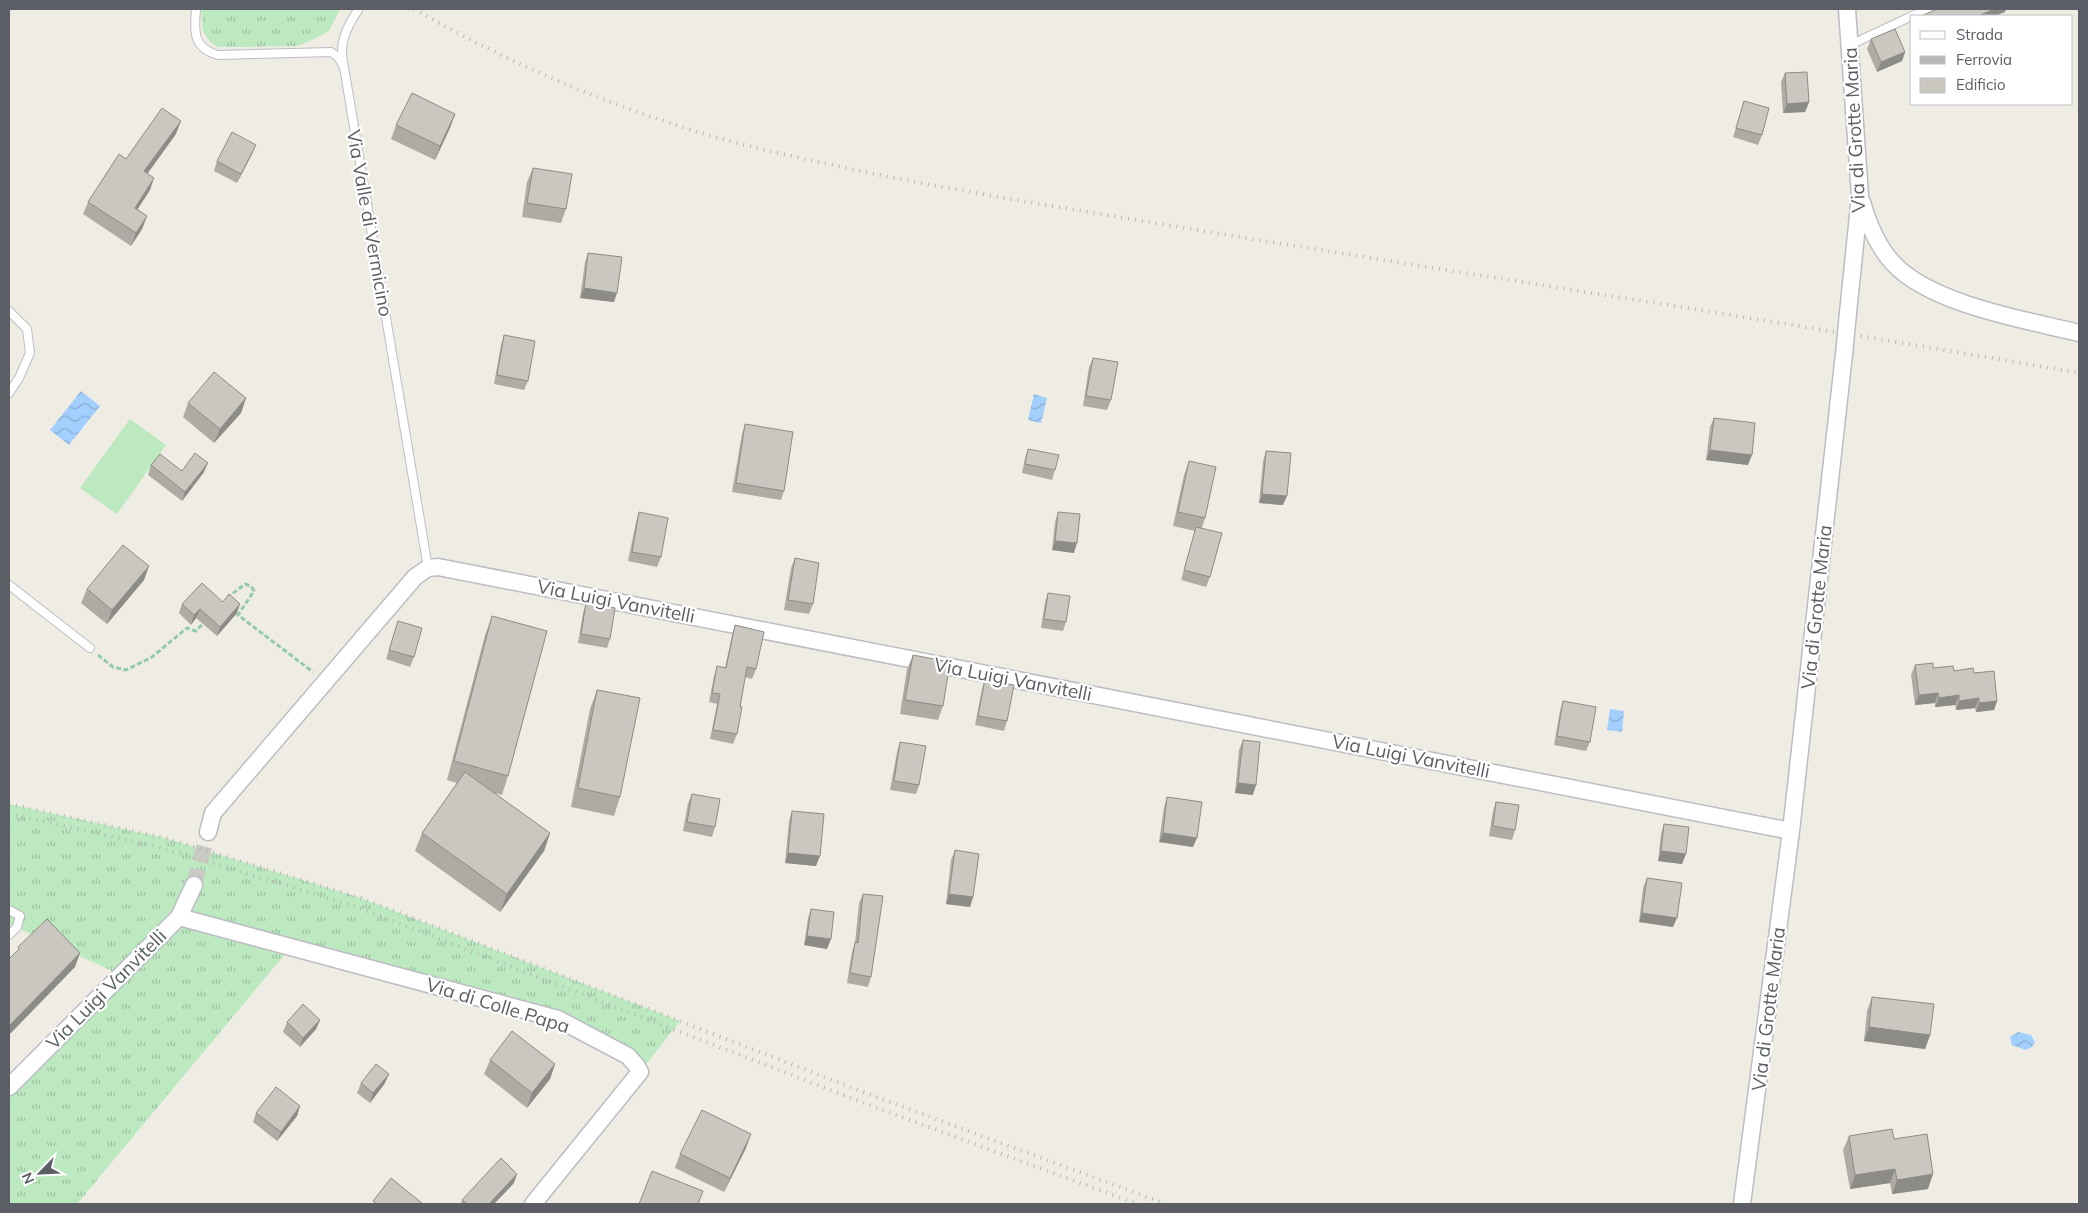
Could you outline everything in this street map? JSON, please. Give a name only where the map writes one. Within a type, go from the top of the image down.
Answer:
[{"type":"street","name":"Via di Grotte Maria","points":[[1742,1204],[1791,830],[1860,196],[1847,9]]},
{"type":"street","points":[[1860,196],[1867,217],[1881,247],[1892,262],[1914,280],[1930,290],[1962,303],[2079,333]]},
{"type":"street","points":[[208,832],[213,813],[415,577],[428,568]]},
{"type":"street","name":"Via Luigi Vanvitelli","points":[[428,568],[454,568],[1791,830]]},
{"type":"street","name":"Via Luigi Vanvitelli","points":[[9,1087],[179,917],[194,885]]},
{"type":"street","name":"Via di Colle Papa","points":[[179,917],[558,1019],[628,1056],[640,1072],[533,1204]]},
{"type":"lane","points":[[196,9],[196,35],[199,45],[208,52],[218,55],[331,52],[338,57],[344,67]]},
{"type":"lane","points":[[1914,15],[1929,9]]},
{"type":"lane","name":"Via Valle di Vermicino","points":[[358,10],[348,26],[343,40],[344,67],[428,568]]},
{"type":"lane","points":[[1850,45],[1910,17]]},
{"type":"lane","points":[[9,311],[27,329],[30,353],[19,378],[9,393]]},
{"type":"lane","points":[[9,585],[90,648]]},
{"type":"lane","points":[[9,910],[20,916],[17,927],[9,935]]},
{"type":"path","points":[[221,604],[240,586],[245,584],[251,586],[254,591],[238,615],[317,675]]},
{"type":"path","points":[[90,648],[113,667],[126,670],[152,658],[187,628],[196,631],[209,617]]},
{"type":"green space","points":[[201,9],[340,9],[329,31],[298,46],[218,47],[209,41],[203,31]]},
{"type":"green space","points":[[130,419],[166,445],[117,514],[80,488]]},
{"type":"green space","points":[[9,804],[165,838],[361,898],[680,1021],[640,1072],[558,1019],[291,947],[77,1204],[9,1204],[9,1087],[121,975],[9,924]]},
{"type":"water","points":[[81,391],[100,406],[69,445],[50,430]]},
{"type":"water","points":[[1034,394],[1047,398],[1041,423],[1028,420]]},
{"type":"water","points":[[1610,709],[1624,711],[1622,732],[1607,730]]},
{"type":"water","points":[[2018,1032],[2031,1035],[2035,1042],[2032,1047],[2026,1050],[2012,1045],[2010,1037]]},
{"type":"building","points":[[1937,9],[1994,9],[1980,15],[1923,15]]},
{"type":"building","points":[[1895,29],[1905,52],[1881,62],[1871,39]]},
{"type":"building","points":[[1807,72],[1809,102],[1787,104],[1785,73]]},
{"type":"building","points":[[412,93],[455,114],[440,146],[396,125]]},
{"type":"building","points":[[1744,101],[1769,108],[1762,135],[1736,128]]},
{"type":"building","points":[[162,108],[181,121],[144,171],[154,178],[135,208],[147,216],[136,233],[88,202],[119,154],[126,159]]},
{"type":"building","points":[[232,132],[256,145],[241,174],[217,161]]},
{"type":"building","points":[[533,168],[572,174],[566,209],[527,203]]},
{"type":"building","points":[[588,253],[622,257],[617,293],[584,288]]},
{"type":"building","points":[[504,335],[535,341],[528,381],[497,375]]},
{"type":"building","points":[[1093,358],[1118,362],[1111,400],[1086,396]]},
{"type":"building","points":[[214,372],[246,398],[220,429],[188,403]]},
{"type":"building","points":[[1714,418],[1755,423],[1752,455],[1710,450]]},
{"type":"building","points":[[745,424],[793,432],[784,491],[736,483]]},
{"type":"building","points":[[1028,449],[1059,455],[1055,470],[1025,464]]},
{"type":"building","points":[[1266,451],[1291,453],[1287,496],[1262,494]]},
{"type":"building","points":[[195,453],[208,463],[185,492],[151,465],[160,454],[182,471]]},
{"type":"building","points":[[1189,461],[1216,467],[1205,518],[1178,512]]},
{"type":"building","points":[[639,512],[668,518],[661,557],[632,552]]},
{"type":"building","points":[[1058,512],[1080,514],[1077,543],[1055,541]]},
{"type":"building","points":[[1196,527],[1222,533],[1210,577],[1184,570]]},
{"type":"building","points":[[123,545],[149,566],[112,610],[87,589]]},
{"type":"building","points":[[795,558],[819,563],[813,604],[788,600]]},
{"type":"building","points":[[202,583],[223,602],[229,594],[240,604],[220,627],[200,609],[194,615],[182,604]]},
{"type":"building","points":[[1048,593],[1070,596],[1066,622],[1044,619]]},
{"type":"building","points":[[586,603],[615,608],[610,639],[581,634]]},
{"type":"building","points":[[492,616],[547,631],[508,776],[454,761]]},
{"type":"building","points":[[398,621],[422,628],[414,657],[389,650]]},
{"type":"building","points":[[735,625],[764,632],[756,669],[747,667],[737,734],[713,730],[720,694],[712,693],[717,666],[726,668]]},
{"type":"building","points":[[913,655],[950,662],[943,706],[905,700]]},
{"type":"building","points":[[1933,663],[1933,668],[1953,666],[1954,671],[1973,668],[1974,673],[1994,671],[1997,701],[1979,703],[1979,698],[1959,701],[1959,695],[1939,698],[1938,693],[1919,695],[1915,665]]},
{"type":"building","points":[[985,679],[1014,685],[1007,721],[978,716]]},
{"type":"building","points":[[597,690],[640,698],[620,797],[578,788]]},
{"type":"building","points":[[1563,701],[1596,707],[1590,742],[1557,736]]},
{"type":"building","points":[[1243,740],[1260,742],[1256,785],[1238,783]]},
{"type":"building","points":[[900,742],[926,746],[919,785],[894,781]]},
{"type":"building","points":[[465,772],[550,833],[507,894],[422,833]]},
{"type":"building","points":[[692,794],[720,799],[715,827],[687,822]]},
{"type":"building","points":[[1167,797],[1202,802],[1197,838],[1163,833]]},
{"type":"building","points":[[1496,802],[1519,805],[1515,830],[1493,826]]},
{"type":"building","points":[[792,811],[824,814],[820,856],[788,853]]},
{"type":"building","points":[[1664,824],[1689,827],[1686,854],[1661,851]]},
{"type":"building","points":[[955,850],[979,854],[973,897],[949,894]]},
{"type":"building","points":[[1647,878],[1682,883],[1677,918],[1642,913]]},
{"type":"building","points":[[863,894],[883,896],[871,977],[850,973],[855,942],[858,943]]},
{"type":"building","points":[[811,909],[834,912],[831,939],[807,936]]},
{"type":"building","points":[[47,919],[80,953],[9,1026],[9,959],[19,949],[18,947]]},
{"type":"building","points":[[1872,997],[1934,1004],[1930,1035],[1869,1027]]},
{"type":"building","points":[[303,1004],[320,1020],[303,1038],[287,1022]]},
{"type":"building","points":[[512,1031],[555,1064],[532,1093],[490,1060]]},
{"type":"building","points":[[376,1064],[389,1074],[373,1093],[361,1083]]},
{"type":"building","points":[[276,1087],[300,1106],[281,1132],[256,1113]]},
{"type":"building","points":[[702,1110],[751,1134],[730,1178],[680,1154]]},
{"type":"building","points":[[1892,1129],[1894,1139],[1927,1134],[1933,1174],[1897,1180],[1895,1169],[1855,1175],[1849,1136]]},
{"type":"building","points":[[501,1158],[517,1174],[489,1204],[467,1204],[462,1200]]},
{"type":"building","points":[[652,1171],[703,1191],[698,1204],[639,1204]]},
{"type":"building","points":[[391,1178],[423,1204],[377,1204],[373,1201]]},
{"type":"tunnel","points":[[194,885],[208,832]]},
{"type":"railway","points":[[414,9],[476,43],[540,73],[639,113],[697,132],[816,162],[1034,203],[1861,336],[2079,373]]},
{"type":"railway","points":[[9,804],[165,838],[361,898],[879,1098],[1166,1204]]},
{"type":"railway","points":[[9,814],[159,847],[354,906],[872,1106],[1137,1204]]}]
